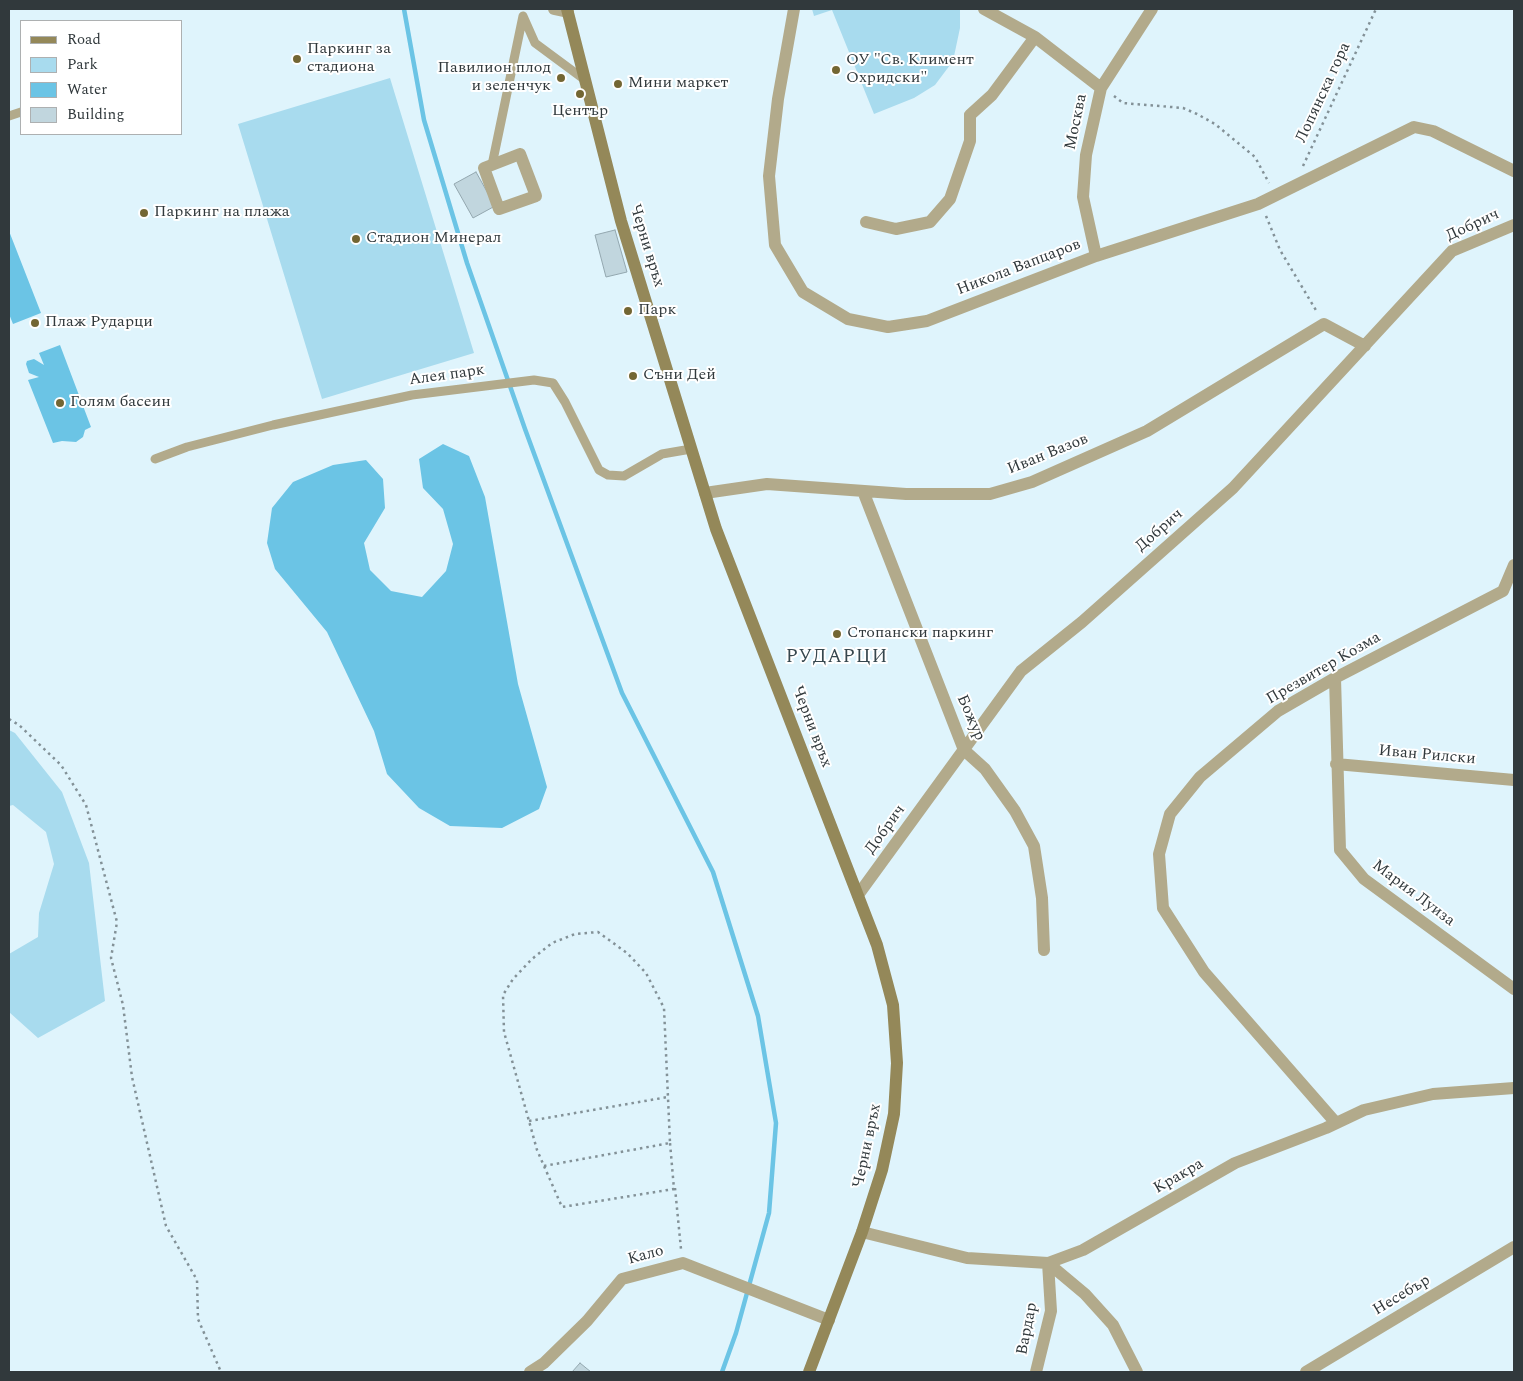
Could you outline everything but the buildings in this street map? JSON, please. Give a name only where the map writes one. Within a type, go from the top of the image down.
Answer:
[{"type":"street","points":[[554,9],[568,10]]},
{"type":"street","name":"Никола Вапцаров","points":[[794,9],[778,99],[768,176],[775,245],[803,292],[848,319],[888,328],[927,321],[1096,256],[1267,199],[1414,127],[1433,131],[1514,171]]},
{"type":"street","points":[[984,9],[1035,37],[1102,88]]},
{"type":"street","name":"Москва","points":[[1096,256],[1083,197],[1086,155],[1102,88],[1152,9]]},
{"type":"street","name":"Черни връх","points":[[568,10],[621,221],[716,529],[877,945],[893,1005],[897,1063],[894,1114],[882,1170],[862,1232],[809,1372]]},
{"type":"street","points":[[866,222],[896,229],[930,222],[950,199],[970,141],[970,115],[992,95],[1035,37]]},
{"type":"street","points":[[520,154],[536,196],[499,209],[484,168],[492,165],[520,154]]},
{"type":"street","name":"Добрич","points":[[858,895],[1021,671],[1082,622],[1233,488],[1452,251],[1514,225]]},
{"type":"street","points":[[1324,324],[1364,346]]},
{"type":"street","name":"Иван Вазов","points":[[705,493],[766,484],[906,494],[990,494],[1032,482],[1147,431],[1324,324]]},
{"type":"street","name":"Божур","points":[[863,491],[964,750],[985,769],[1015,810],[1034,846],[1042,898],[1044,950]]},
{"type":"street","name":"Презвитер Козма","points":[[1336,1123],[1204,972],[1163,908],[1159,854],[1170,814],[1200,777],[1278,711],[1335,678],[1503,591],[1514,565]]},
{"type":"street","name":"Мария Луиза","points":[[1335,678],[1340,850],[1364,880],[1514,989]]},
{"type":"street","name":"Иван Рилски","points":[[1336,764],[1514,780]]},
{"type":"street","name":"Кракра","points":[[862,1232],[967,1258],[1048,1263],[1084,1250],[1235,1163],[1364,1110],[1433,1094],[1514,1088]]},
{"type":"street","name":"Несебър","points":[[1306,1372],[1514,1247]]},
{"type":"street","name":"Кало","points":[[530,1372],[539,1368],[587,1321],[622,1279],[683,1263],[829,1320]]},
{"type":"street","points":[[1048,1263],[1085,1294],[1113,1326],[1137,1372]]},
{"type":"street","name":"Вардар","points":[[1036,1372],[1051,1311],[1048,1263]]},
{"type":"lane","points":[[492,165],[523,16],[535,43],[585,80]]},
{"type":"lane","name":"Алея парк","points":[[155,459],[187,447],[273,425],[412,396],[534,380],[553,383],[565,402],[599,470],[608,475],[624,476],[662,454],[691,448]]},
{"type":"path","name":"Лопянска гора","points":[[1294,186],[1376,9]]},
{"type":"path","points":[[1102,88],[1123,103],[1183,108],[1215,124],[1255,157],[1268,178],[1267,199],[1271,232],[1324,324]]},
{"type":"path","points":[[9,719],[19,725],[61,765],[86,805],[117,922],[111,958],[123,1005],[132,1077],[166,1226],[197,1280],[198,1319],[221,1372]]},
{"type":"path","points":[[674,1186],[674,1189],[562,1207],[544,1166],[529,1121],[504,1032],[503,995],[513,980],[532,959],[552,943],[575,934],[598,932],[627,953],[646,974],[664,1008],[670,1143],[683,1263]]},
{"type":"path","points":[[529,1121],[668,1097]]},
{"type":"path","points":[[544,1166],[670,1143]]},
{"type":"green space","points":[[812,9],[960,9],[960,28],[953,61],[935,85],[914,98],[874,114],[832,10],[814,16]]},
{"type":"green space","name":"Стадион Минерал","points":[[390,78],[474,353],[322,399],[238,124]]},
{"type":"green space","points":[[9,730],[15,733],[62,792],[89,863],[105,1001],[38,1038],[9,1012],[9,954],[38,937],[39,913],[54,864],[46,832],[13,805],[9,806]]},
{"type":"water","points":[[9,231],[41,313],[13,324],[9,314]]},
{"type":"water","name":"Голям басеин","points":[[60,345],[91,427],[85,430],[83,437],[76,442],[62,441],[53,443],[28,380],[39,377],[29,373],[27,361],[34,359],[44,365],[39,353]]},
{"type":"water","points":[[443,444],[469,456],[485,497],[518,684],[547,787],[539,809],[502,828],[450,826],[419,808],[387,774],[374,731],[327,632],[275,569],[267,543],[272,508],[293,482],[333,465],[366,460],[383,479],[385,508],[364,543],[370,570],[391,591],[422,597],[446,571],[453,544],[443,509],[423,488],[419,459]]},
{"type":"waterway","points":[[404,9],[424,120],[467,263],[525,429],[622,693],[713,872],[758,1016],[776,1123],[769,1213],[736,1333],[722,1372]]},
{"type":"place","name":"Паркинг за стадиона","points":[[297,59]]},
{"type":"place","name":"ОУ \"Св. Климент Охридски\"","points":[[836,70]]},
{"type":"place","name":"Павилион плод и зеленчук","points":[[561,78]]},
{"type":"place","name":"Мини маркет","points":[[618,84]]},
{"type":"place","name":"Център","points":[[580,94]]},
{"type":"place","name":"Паркинг на плажа","points":[[144,213]]},
{"type":"place","name":"Стадион Минерал","points":[[356,239]]},
{"type":"place","name":"Парк","points":[[628,311]]},
{"type":"place","name":"Плаж Рударци","points":[[35,323]]},
{"type":"place","name":"Съни Дей","points":[[633,376]]},
{"type":"place","name":"Голям басеин","points":[[60,403]]},
{"type":"place","name":"Стопански паркинг","points":[[837,634]]},
{"type":"district","name":"РУДАРЦИ","points":[[837,658]]}]
